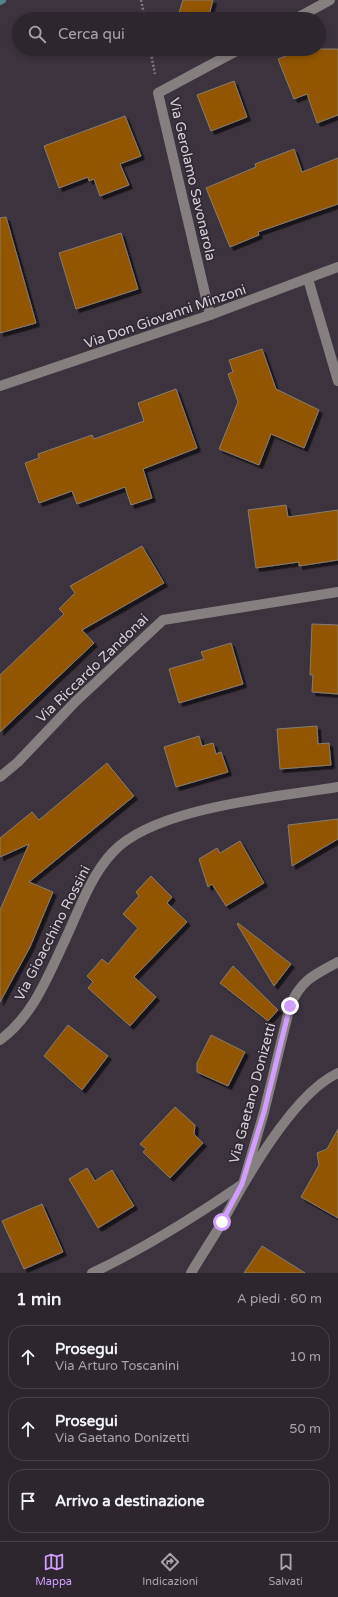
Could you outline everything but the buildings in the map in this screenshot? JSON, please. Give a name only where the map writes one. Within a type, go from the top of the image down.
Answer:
[{"type":"street","points":[[308,12],[330,0]]},
{"type":"street","name":"Via Gerolamo Savonarola","points":[[210,315],[158,93],[227,56]]},
{"type":"street","name":"Via Don Giovanni Minzoni","points":[[0,386],[210,315],[308,280],[338,267]]},
{"type":"street","points":[[308,280],[338,381]]},
{"type":"street","name":"Via Riccardo Zandonai","points":[[0,777],[18,762],[76,701],[163,620],[338,592]]},
{"type":"street","name":"Via Gioacchino Rossini","points":[[0,1040],[22,1020],[40,994],[95,876],[112,853],[130,837],[152,826],[174,818],[221,807],[338,787]]},
{"type":"street","name":"Via Gaetano Donizetti","points":[[242,1184],[264,1112],[290,1006],[296,992],[306,980],[338,962]]},
{"type":"street","points":[[191,1273],[242,1184],[285,1122],[311,1092],[330,1076],[338,1073]]},
{"type":"street","points":[[92,1273],[128,1256],[189,1221],[242,1184]]},
{"type":"path","points":[[142,0],[144,12]]},
{"type":"route","points":[[222,1222],[242,1184],[264,1112],[290,1006]]}]
